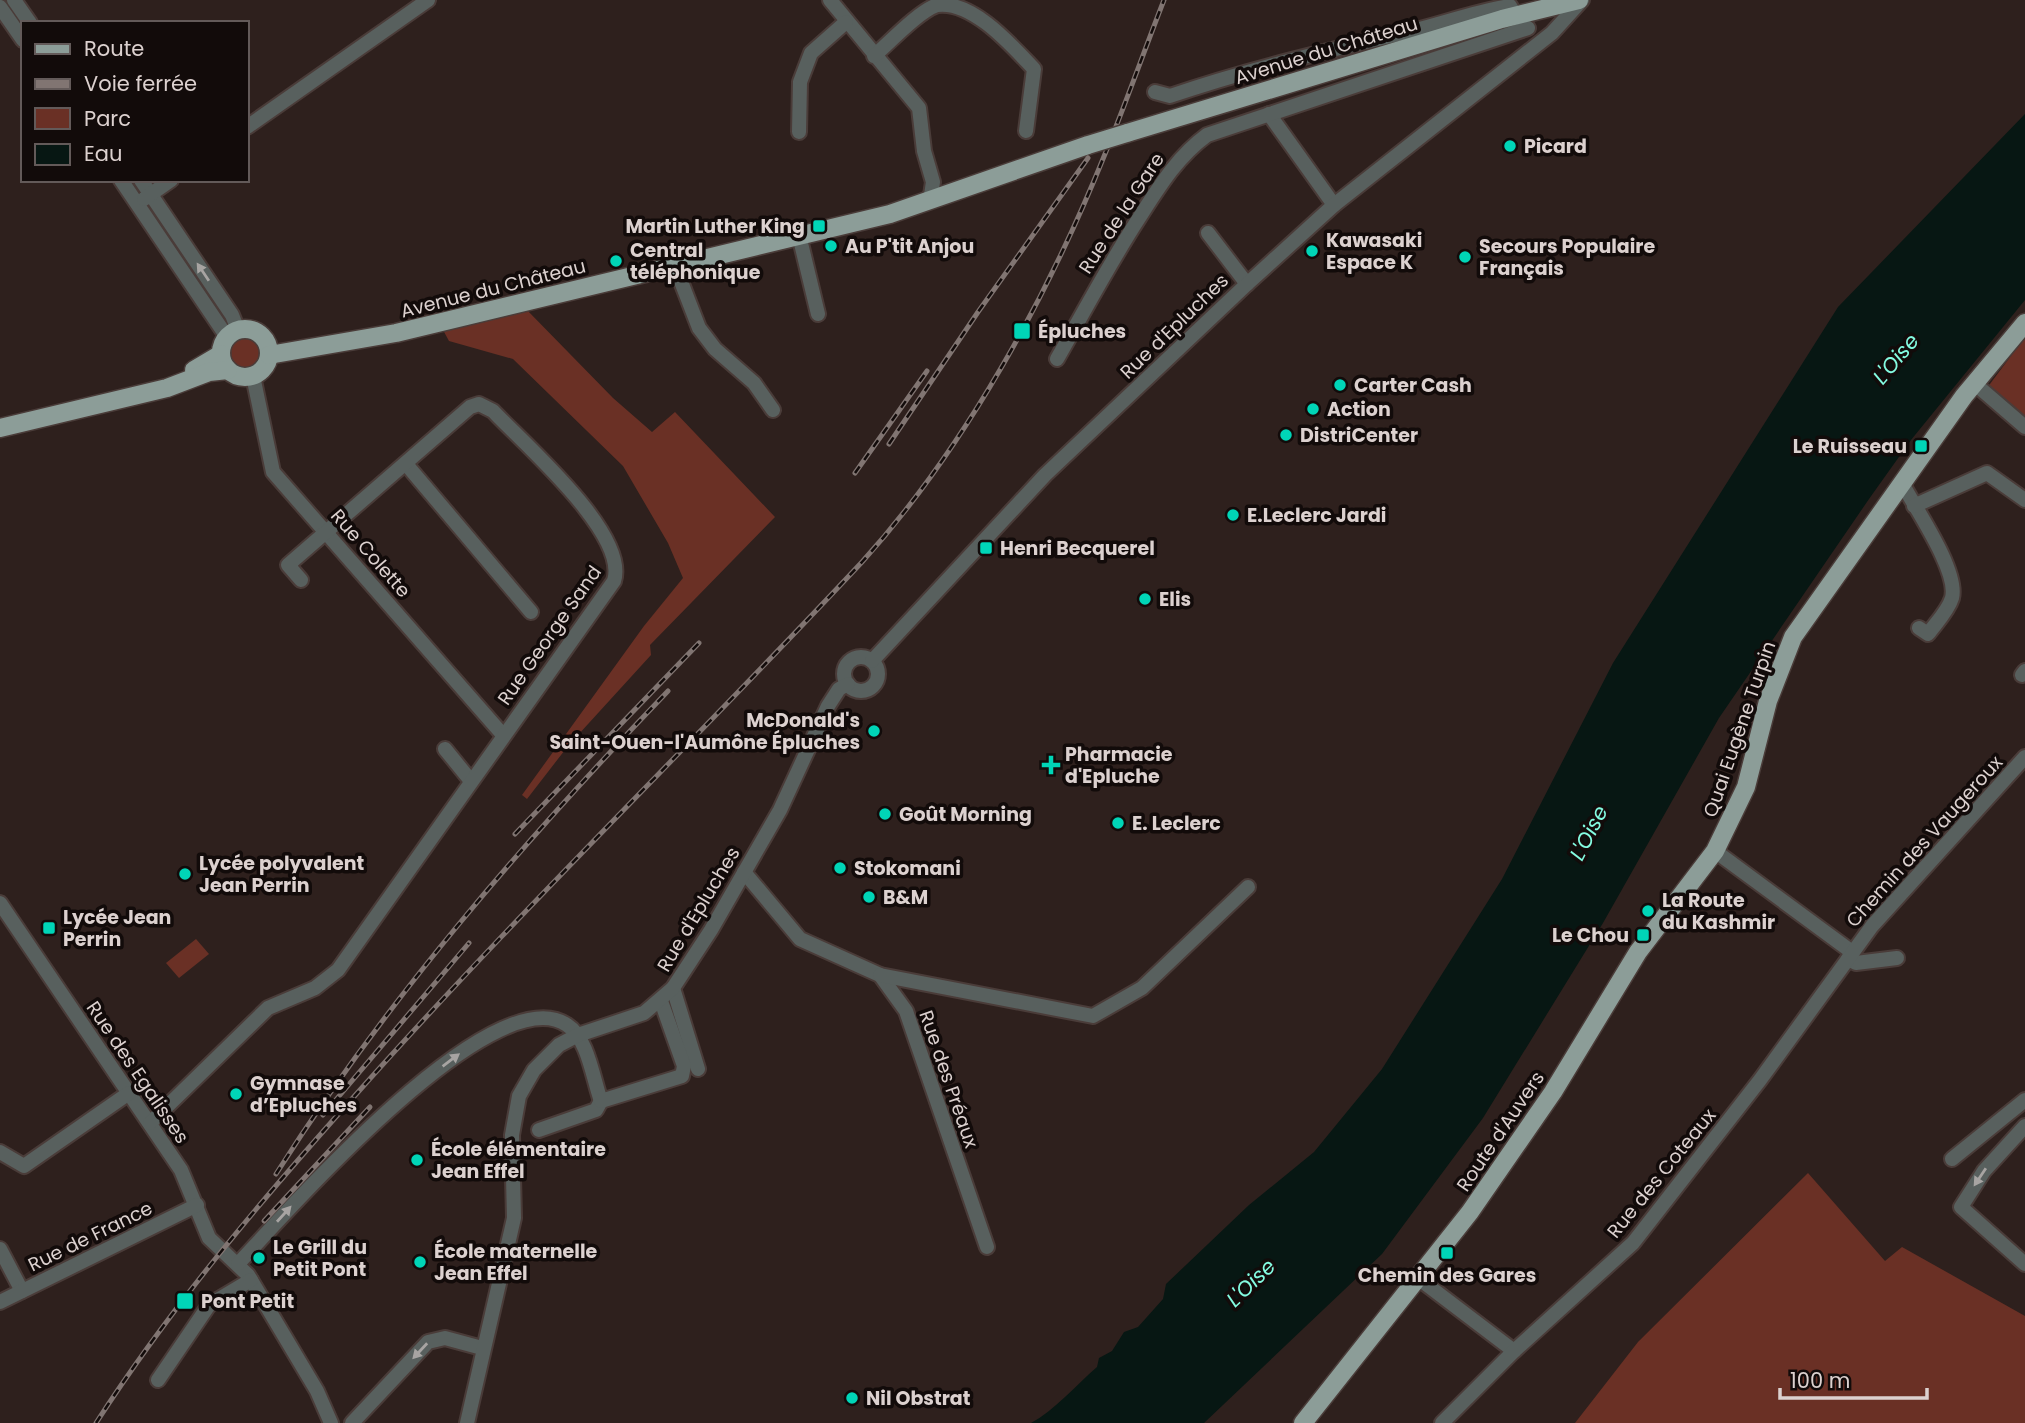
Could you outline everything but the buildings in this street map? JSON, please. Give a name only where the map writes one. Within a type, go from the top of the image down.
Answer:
[{"type":"main road","name":"Avenue du Château","points":[[269,355],[396,333],[925,203],[1088,145],[1522,20],[1546,9],[1581,0]]},
{"type":"main road","name":"Quai Eugène Turpin","points":[[1714,851],[1746,787],[1771,691],[1793,637],[1974,383],[2025,323]]},
{"type":"main road","points":[[0,415],[200,368],[229,348],[257,332],[268,345],[269,355],[260,372],[243,377],[229,348]]},
{"type":"main road","points":[[0,428],[167,388],[209,372],[229,348]]},
{"type":"main road","name":"Route d'Auvers","points":[[1303,1423],[1502,1167],[1553,1092],[1649,935],[1714,851]]},
{"type":"street","points":[[14,0],[29,21]]},
{"type":"street","points":[[248,126],[428,0]]},
{"type":"street","points":[[830,0],[919,108],[924,151],[933,182],[931,195],[925,203]]},
{"type":"street","name":"Rue d'Epluches","points":[[872,661],[1045,475],[1247,284],[1334,205],[1543,39],[1581,0]]},
{"type":"street","points":[[874,55],[933,6],[945,2],[971,7],[991,23],[1034,69],[1026,131]]},
{"type":"street","points":[[1155,92],[1170,96],[1324,50],[1415,30],[1487,9],[1510,6],[1522,20],[1530,48]]},
{"type":"street","points":[[0,8],[21,37]]},
{"type":"street","points":[[1543,39],[1549,19],[1546,9]]},
{"type":"street","name":"Rue de la Gare","points":[[1057,359],[1097,283],[1166,175],[1189,148],[1207,135],[1522,20]]},
{"type":"street","points":[[799,132],[800,82],[811,53],[846,22]]},
{"type":"street","points":[[1269,114],[1334,205]]},
{"type":"street","points":[[122,182],[229,348]]},
{"type":"street","points":[[142,182],[232,315],[229,348]]},
{"type":"street","points":[[138,204],[168,182]]},
{"type":"street","points":[[933,182],[951,195]]},
{"type":"street","points":[[1208,233],[1247,284]]},
{"type":"street","points":[[799,235],[818,314]]},
{"type":"street","points":[[675,265],[699,328],[715,349],[754,383],[774,410]]},
{"type":"street","name":"Rue Colette","points":[[253,376],[273,472],[503,735]]},
{"type":"street","points":[[1974,383],[2025,427]]},
{"type":"street","name":"Rue George Sand","points":[[150,1123],[268,1008],[315,988],[338,970],[392,890],[614,581],[618,570],[616,558],[589,511],[493,411],[479,404],[470,407],[288,565],[302,580]]},
{"type":"street","points":[[406,464],[531,612]]},
{"type":"street","points":[[1914,506],[1987,473],[2025,500]]},
{"type":"street","points":[[1902,483],[1947,565],[1953,586],[1948,607],[1928,634],[1919,628]]},
{"type":"street","points":[[862,657],[872,661],[877,671],[872,686],[857,690],[848,684],[845,669],[851,660],[862,657]]},
{"type":"street","name":"Rue d'Epluches","points":[[467,1423],[482,1348],[514,1218],[513,1135],[519,1096],[534,1070],[547,1056],[578,1035],[644,1013],[673,988],[779,810],[823,715],[839,689],[848,684]]},
{"type":"street","points":[[445,749],[471,781]]},
{"type":"street","name":"Chemin des Vaugeroux","points":[[1850,955],[2025,757]]},
{"type":"street","points":[[1714,851],[1850,955],[1856,963],[1897,958]]},
{"type":"street","points":[[744,872],[800,939],[880,975],[1093,1016],[1142,988],[1248,887]]},
{"type":"street","name":"Rue des Egalisses","points":[[0,903],[186,1177],[209,1238],[238,1264],[251,1280],[317,1391],[331,1423]]},
{"type":"street","name":"Rue des Coteaux","points":[[1442,1423],[1514,1350],[1633,1243],[1760,1080],[1850,955]]},
{"type":"street","name":"Rue des Préaux","points":[[880,975],[912,1024],[987,1247]]},
{"type":"street","points":[[673,988],[698,1069]]},
{"type":"street","points":[[539,1130],[596,1110],[601,1101],[682,1076],[684,1066],[661,1001]]},
{"type":"street","points":[[238,1264],[337,1156],[448,1062],[487,1035],[506,1026],[547,1017],[568,1025],[578,1035],[601,1101]]},
{"type":"street","points":[[0,1152],[24,1166],[129,1093]]},
{"type":"street","points":[[1952,1159],[2025,1100]]},
{"type":"street","points":[[2023,1131],[1984,1171],[1961,1207],[2025,1264]]},
{"type":"street","name":"Rue de France","points":[[0,1302],[197,1205]]},
{"type":"street","points":[[0,1249],[22,1291]]},
{"type":"street","points":[[1418,1278],[1514,1350]]},
{"type":"street","points":[[159,1380],[209,1305],[251,1280]]},
{"type":"street","points":[[352,1423],[428,1342],[444,1338],[482,1348]]},
{"type":"green space","points":[[525,308],[613,398],[652,432],[675,412],[775,517],[650,645],[651,655],[568,746],[527,799],[522,795],[644,626],[683,578],[668,543],[623,466],[513,359],[449,341],[443,330]]},
{"type":"green space","points":[[245,337],[257,342],[262,354],[257,366],[245,371],[233,366],[228,354],[233,342]]},
{"type":"green space","points":[[2025,337],[2025,421],[1987,388]]},
{"type":"green space","points":[[196,939],[209,954],[179,978],[166,963]]},
{"type":"green space","points":[[1808,1173],[1885,1261],[1902,1247],[2025,1316],[2025,1423],[1575,1423],[1638,1342]]},
{"type":"water","name":"L'Oise","points":[[2025,114],[2025,300],[1911,440],[1719,718],[1603,923],[1483,1118],[1382,1254],[1204,1423],[1031,1423],[1057,1405],[1097,1367],[1099,1358],[1112,1351],[1124,1332],[1138,1327],[1163,1299],[1166,1284],[1249,1205],[1314,1152],[1382,1069],[1502,879],[1613,663],[1838,307]]},
{"type":"railway","points":[[96,1423],[185,1297],[249,1217],[317,1139],[476,963],[862,562],[900,518],[969,420],[1030,315],[1105,154],[1164,0]]},
{"type":"railway","points":[[889,444],[978,312],[1088,158]]},
{"type":"railway","points":[[855,473],[927,371]]},
{"type":"railway","points":[[515,834],[699,643]]},
{"type":"railway","points":[[276,1174],[364,1046],[460,923],[510,863],[668,691]]},
{"type":"railway","points":[[323,1115],[469,943]]},
{"type":"railway","points":[[264,1221],[370,1107]]},
{"type":"place","name":"Picard","points":[[1510,146]]},
{"type":"place","name":"Martin Luther King","points":[[819,226]]},
{"type":"place","name":"Au P'tit Anjou","points":[[831,246]]},
{"type":"place","name":"Kawasaki Espace K","points":[[1312,251]]},
{"type":"place","name":"Secours Populaire Français","points":[[1465,257]]},
{"type":"place","name":"Central téléphonique","points":[[616,261]]},
{"type":"place","name":"Épluches","points":[[1022,331]]},
{"type":"place","name":"Carter Cash","points":[[1340,385]]},
{"type":"place","name":"Action","points":[[1313,409]]},
{"type":"place","name":"DistriCenter","points":[[1286,435]]},
{"type":"place","name":"Le Ruisseau","points":[[1921,446]]},
{"type":"place","name":"E.Leclerc Jardi","points":[[1233,515]]},
{"type":"place","name":"Henri Becquerel","points":[[986,548]]},
{"type":"place","name":"Elis","points":[[1145,599]]},
{"type":"place","name":"McDonald's Saint-Ouen-l'Aumône Épluches","points":[[874,731]]},
{"type":"place","name":"Pharmacie d'Epluche","points":[[1051,765]]},
{"type":"place","name":"Goût Morning","points":[[885,814]]},
{"type":"place","name":"E. Leclerc","points":[[1118,823]]},
{"type":"place","name":"Stokomani","points":[[840,868]]},
{"type":"place","name":"Lycée polyvalent Jean Perrin","points":[[185,874]]},
{"type":"place","name":"B&M","points":[[869,897]]},
{"type":"place","name":"La Route du Kashmir","points":[[1648,911]]},
{"type":"place","name":"Lycée Jean Perrin","points":[[49,928]]},
{"type":"place","name":"Le Chou","points":[[1643,935]]},
{"type":"place","name":"Gymnase d’Epluches","points":[[236,1094]]},
{"type":"place","name":"École élémentaire Jean Effel","points":[[417,1160]]},
{"type":"place","name":"Chemin des Gares","points":[[1447,1253]]},
{"type":"place","name":"Le Grill du Petit Pont","points":[[259,1258]]},
{"type":"place","name":"École maternelle Jean Effel","points":[[420,1262]]},
{"type":"place","name":"Pont Petit","points":[[185,1301]]},
{"type":"place","name":"Nil Obstrat","points":[[852,1398]]}]
